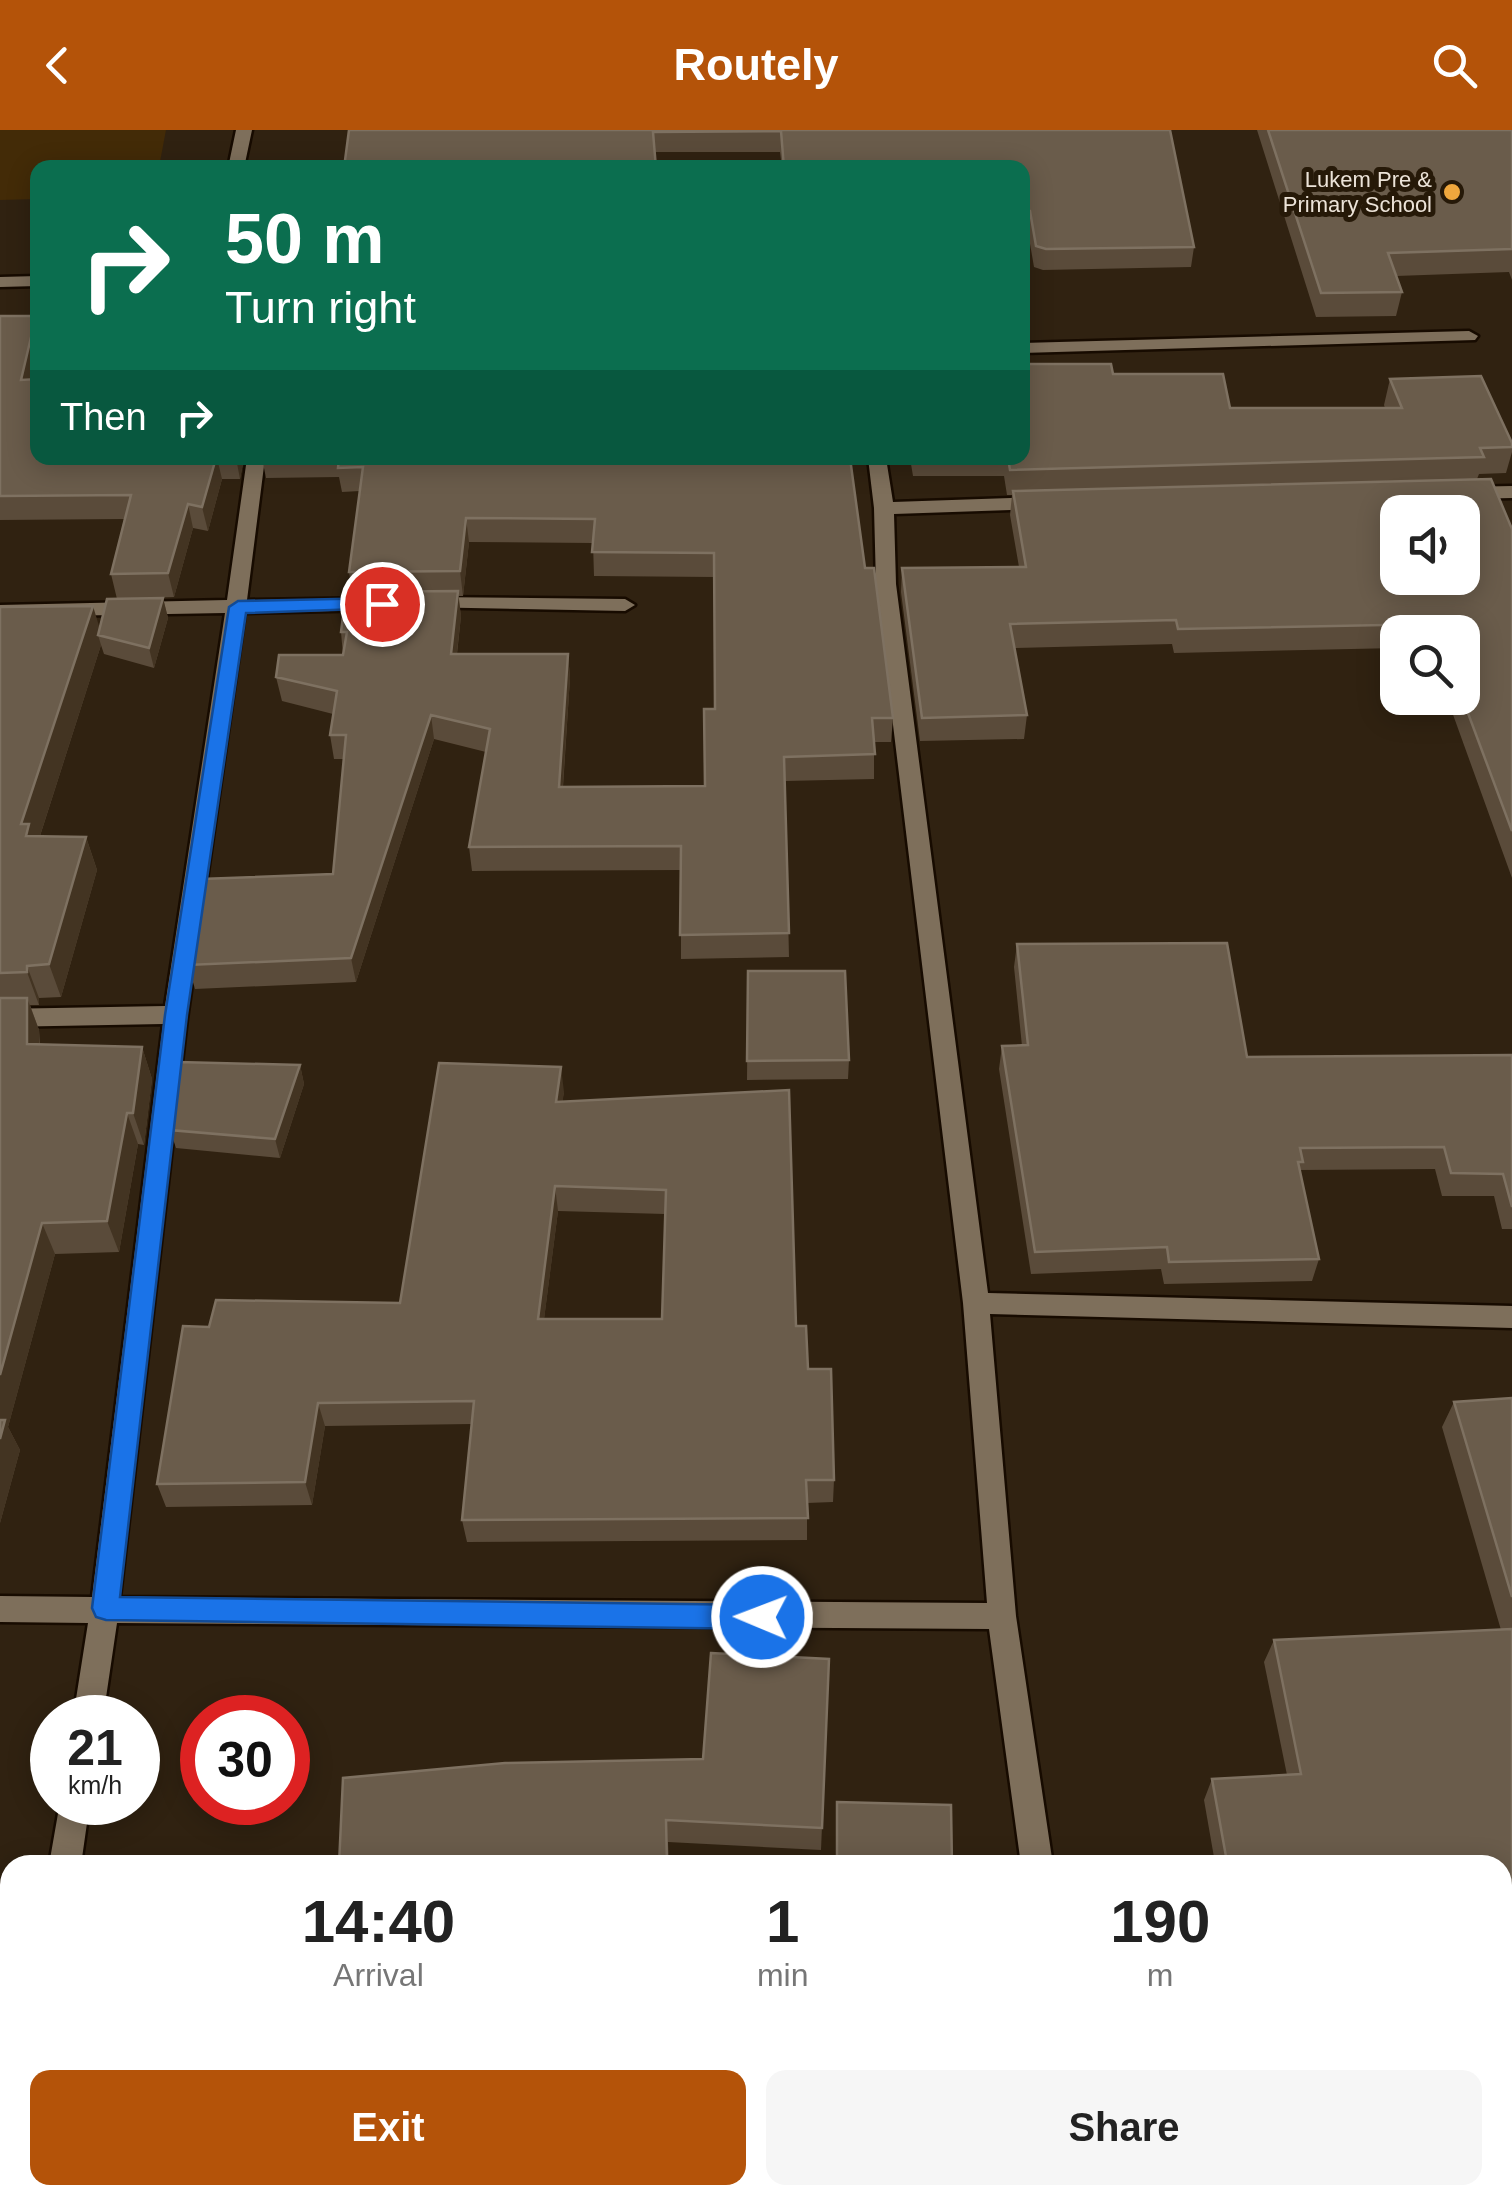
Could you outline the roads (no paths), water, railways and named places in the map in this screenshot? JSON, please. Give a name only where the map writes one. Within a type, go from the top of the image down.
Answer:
[{"type":"street","points":[[238,160],[244,130]]},
{"type":"street","points":[[0,282],[30,281]]},
{"type":"street","points":[[1030,348],[1468,336]]},
{"type":"street","points":[[92,1695],[106,1608],[176,1015],[238,607],[255,465]]},
{"type":"street","points":[[878,465],[884,508],[886,584],[976,1303],[1002,1616],[1036,1855]]},
{"type":"street","points":[[1434,493],[1512,492]]},
{"type":"street","points":[[884,508],[1061,503]]},
{"type":"street","points":[[0,612],[625,605]]},
{"type":"street","points":[[0,1018],[176,1015]]},
{"type":"street","points":[[976,1303],[1512,1318]]},
{"type":"street","points":[[0,1609],[1002,1616]]},
{"type":"street","points":[[67,1855],[71,1825]]},
{"type":"place","name":"Lukem Pre & Primary School","points":[[1452,192]]}]
